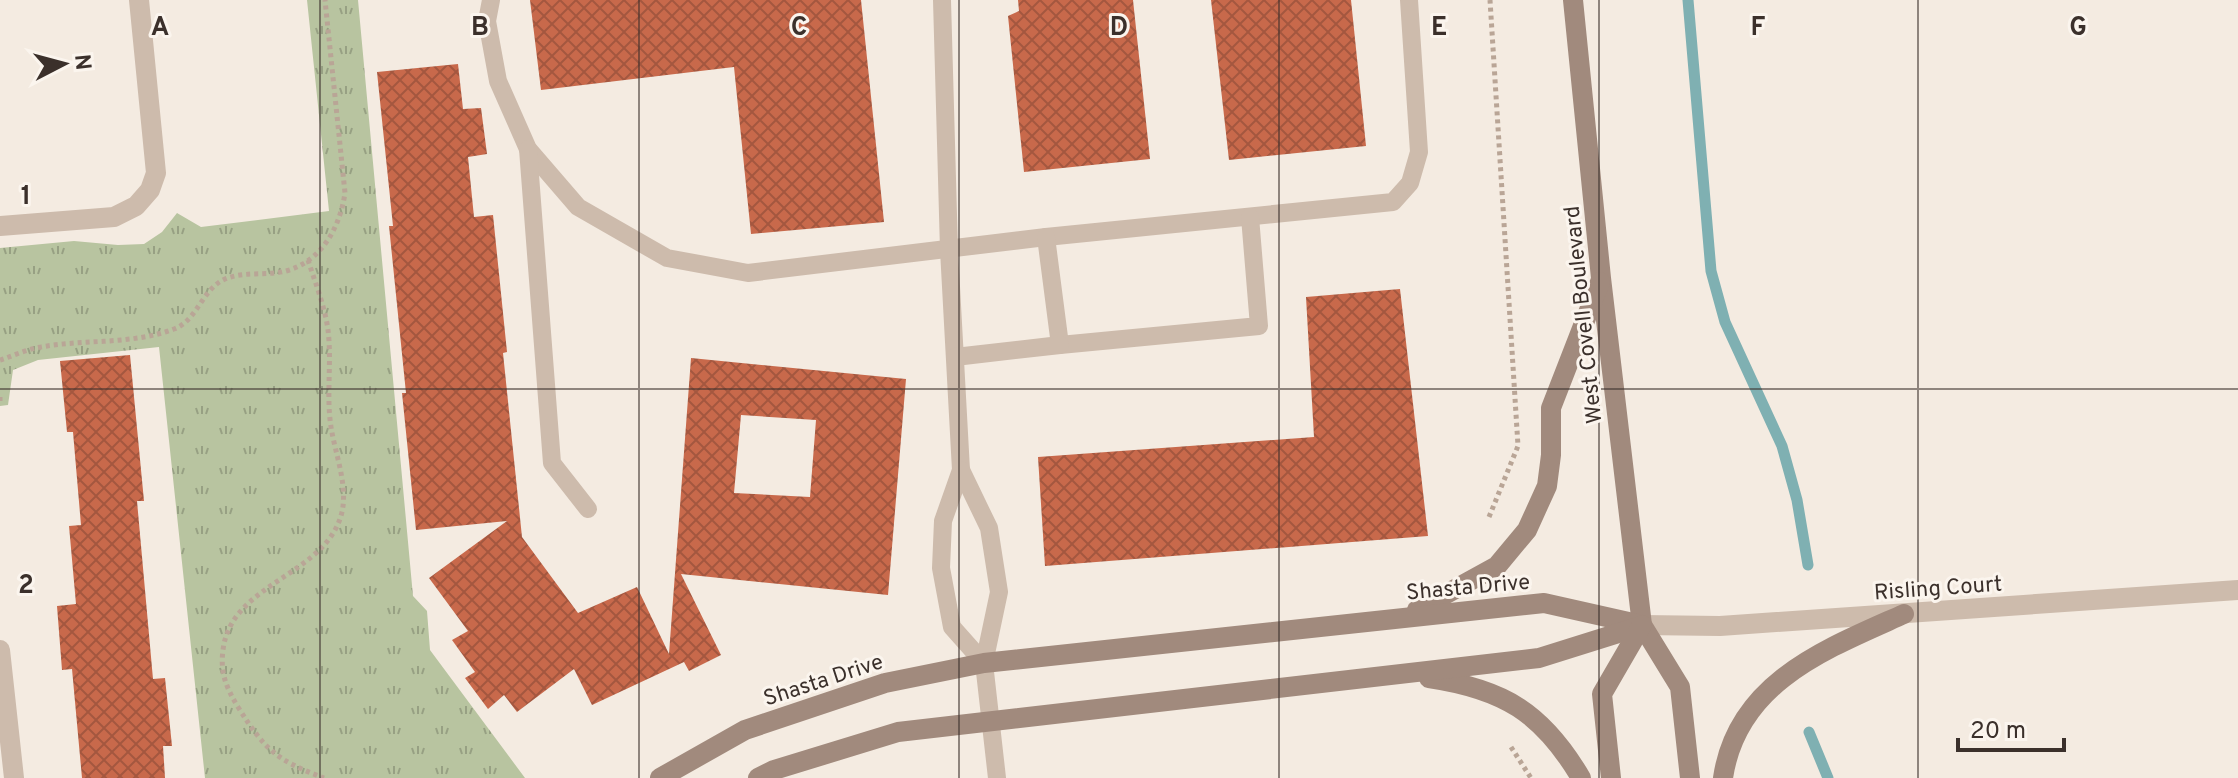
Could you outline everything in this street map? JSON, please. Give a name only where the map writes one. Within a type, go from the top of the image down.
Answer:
[{"type":"street","points":[[0,226],[114,217],[136,206],[150,190],[156,173],[139,0]]},
{"type":"street","name":"West Covell Boulevard","points":[[1573,0],[1601,278],[1642,625],[1680,687],[1690,778]]},
{"type":"street","points":[[1406,616],[1497,566],[1527,530],[1547,486],[1551,455],[1551,408],[1601,278]]},
{"type":"street","name":"Risling Court","points":[[1642,625],[1720,626],[2238,590]]},
{"type":"street","name":"Shasta Drive","points":[[660,778],[745,730],[885,683],[984,663],[1544,603],[1642,625]]},
{"type":"street","points":[[1723,778],[1726,758],[1746,714],[1793,669],[1833,645],[1904,614]]},
{"type":"street","points":[[758,778],[774,770],[898,732],[1548,657],[1642,625]]},
{"type":"street","points":[[1611,778],[1602,694],[1642,625]]},
{"type":"street","points":[[0,650],[14,778]]},
{"type":"street","points":[[1401,674],[1468,684],[1524,709],[1564,749],[1581,778]]},
{"type":"lane","points":[[491,0],[487,21],[498,81],[528,149],[578,207],[667,258],[748,273],[1046,237],[1393,202],[1410,183],[1419,152],[1409,0]]},
{"type":"lane","points":[[942,0],[949,250],[961,470],[943,521],[941,568],[952,627],[984,663]]},
{"type":"lane","points":[[528,149],[552,463],[588,509]]},
{"type":"lane","points":[[955,357],[1259,326],[1250,217]]},
{"type":"lane","points":[[1046,237],[1060,345]]},
{"type":"lane","points":[[961,470],[989,528],[999,592],[984,663],[997,778]]},
{"type":"path","points":[[0,360],[37,347],[134,338],[177,329],[192,315],[211,288],[226,279],[286,271],[308,260],[323,247],[334,233],[345,193],[325,0]]},
{"type":"path","points":[[1489,517],[1518,446],[1490,0]]},
{"type":"path","points":[[308,260],[328,329],[331,424],[342,511],[332,535],[238,611],[226,632],[222,675],[230,694],[259,739],[280,759],[324,778]]},
{"type":"path","points":[[1511,747],[1531,778]]},
{"type":"green space","points":[[307,0],[358,0],[413,596],[427,611],[430,650],[525,778],[205,778],[159,347],[38,360],[13,370],[8,405],[0,406],[0,248],[74,241],[144,244],[162,232],[177,213],[201,227],[329,211]]},
{"type":"building","points":[[530,0],[861,0],[884,222],[751,234],[734,67],[541,90]]},
{"type":"building","points":[[1018,0],[1133,0],[1150,159],[1024,172],[1008,16],[1019,11]]},
{"type":"building","points":[[1211,0],[1351,0],[1366,146],[1229,160]]},
{"type":"building","points":[[458,64],[463,109],[481,108],[487,154],[468,157],[474,217],[493,215],[507,352],[503,353],[522,537],[578,613],[637,587],[669,654],[691,358],[906,379],[888,595],[681,574],[721,655],[689,671],[684,662],[592,705],[574,669],[517,712],[504,695],[488,709],[465,678],[475,672],[452,640],[468,631],[429,578],[507,521],[416,530],[389,226],[393,226],[377,72]],"holes":[[[741,415],[816,420],[810,497],[734,493]]]},
{"type":"building","points":[[1400,289],[1428,536],[1045,566],[1038,457],[1314,437],[1306,297]]},
{"type":"building","points":[[130,355],[144,501],[137,501],[153,679],[165,678],[172,746],[163,746],[165,778],[82,778],[72,669],[62,670],[57,606],[76,604],[69,526],[81,525],[73,432],[67,432],[60,361]]},
{"type":"waterway","points":[[1688,0],[1711,271],[1725,322],[1782,446],[1797,500],[1808,565]]},
{"type":"waterway","points":[[1809,732],[1828,778]]}]
